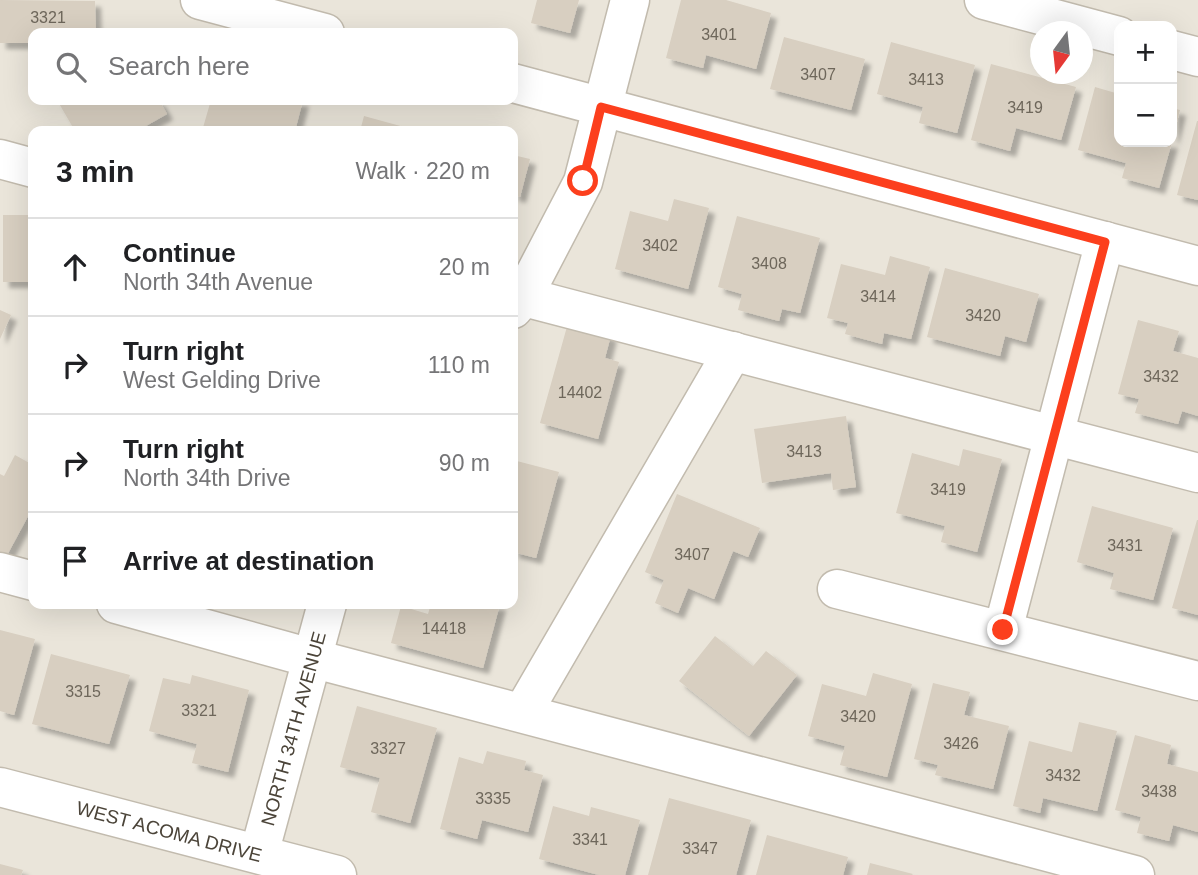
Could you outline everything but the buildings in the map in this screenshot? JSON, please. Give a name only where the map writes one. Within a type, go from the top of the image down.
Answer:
[{"type":"street","points":[[200,0],[306,28]]},
{"type":"street","points":[[518,296],[583,181],[630,0]]},
{"type":"street","points":[[985,0],[1114,35]]},
{"type":"street","points":[[1177,51],[1198,57]]},
{"type":"street","points":[[518,84],[1198,266]]},
{"type":"street","points":[[0,159],[28,167]]},
{"type":"street","points":[[1003,630],[1105,242]]},
{"type":"street","points":[[518,300],[733,351],[1198,473]]},
{"type":"street","points":[[523,712],[733,351]]},
{"type":"street","points":[[0,572],[28,580]]},
{"type":"street","points":[[837,589],[1198,681]]},
{"type":"street","points":[[134,609],[1135,875]]},
{"type":"street","name":"NORTH 34TH AVENUE","points":[[259,854],[326,609]]},
{"type":"street","name":"WEST ACOMA DRIVE","points":[[0,787],[213,860],[259,854],[337,875]]},
{"type":"shaded area","points":[[0,0],[1198,0],[1198,875],[0,875]]},
{"type":"route","points":[[583,181],[601,107],[1105,242],[1003,630]]}]
